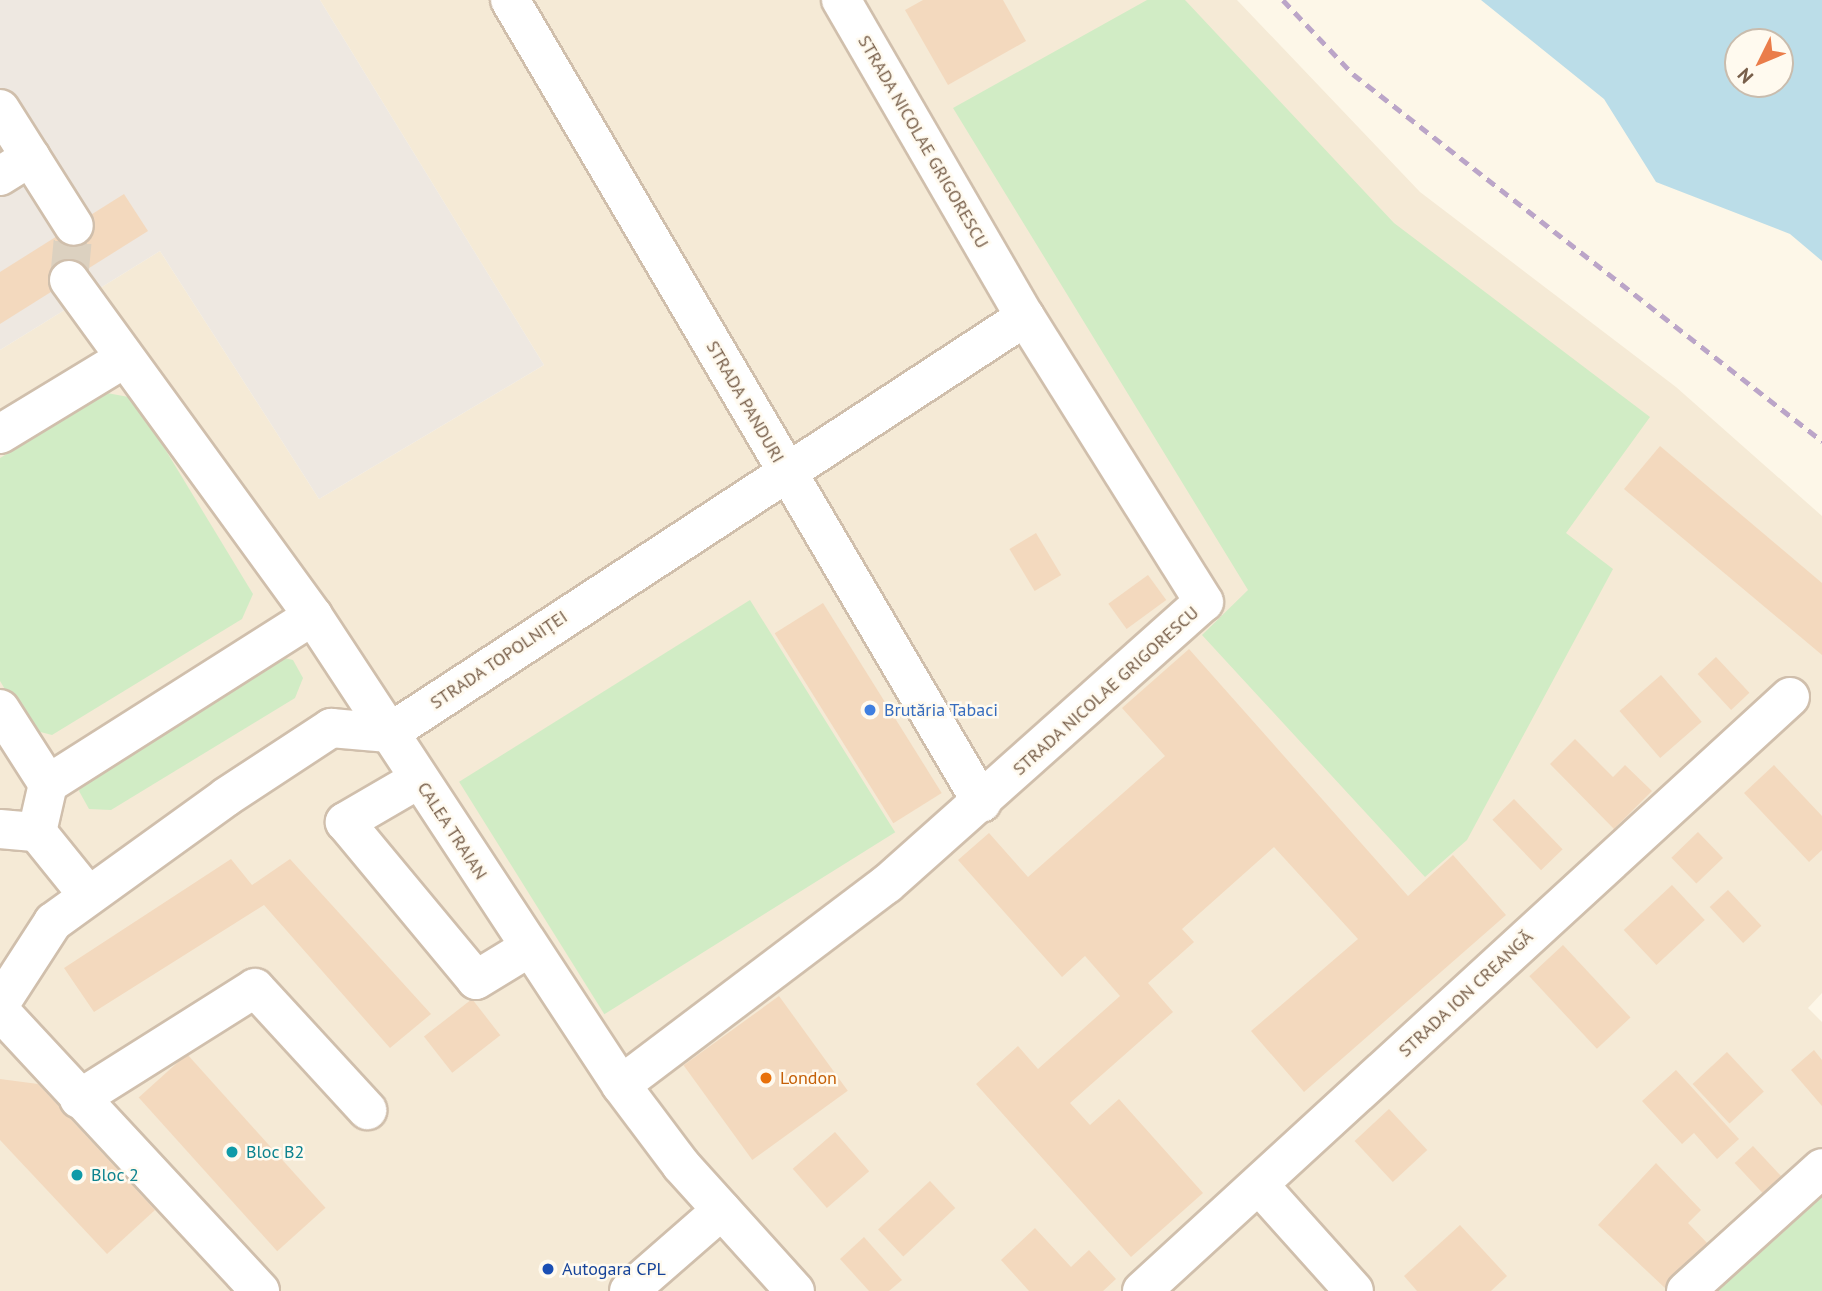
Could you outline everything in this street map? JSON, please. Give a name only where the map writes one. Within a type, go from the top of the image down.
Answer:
[{"type":"street","name":"STRADA PANDURI","points":[[510,0],[982,803]]},
{"type":"street","name":"STRADA NICOLAE GRIGORESCU","points":[[621,1086],[887,884],[982,803],[1204,602],[1025,317],[841,0]]},
{"type":"street","points":[[0,109],[15,166],[74,226]]},
{"type":"street","name":"CALEA TRAIAN","points":[[69,281],[313,616],[527,949],[621,1086],[722,1210],[795,1291]]},
{"type":"street","name":"STRADA TOPOLNIȚEI","points":[[389,733],[784,469],[1025,317]]},
{"type":"street","points":[[0,434],[125,358]]},
{"type":"street","points":[[87,894],[18,831],[48,784],[313,616]]},
{"type":"street","name":"STRADA ION CREANGĂ","points":[[1142,1291],[1790,697]]},
{"type":"street","points":[[0,709],[48,784]]},
{"type":"street","points":[[0,1004],[53,922],[87,894],[331,728],[389,733]]},
{"type":"street","points":[[419,779],[345,822],[476,980],[527,949]]},
{"type":"street","points":[[79,1099],[255,988],[367,1110]]},
{"type":"street","points":[[0,1011],[260,1291]]},
{"type":"street","points":[[1686,1291],[1822,1168]]},
{"type":"street","points":[[1259,1185],[1354,1291]]},
{"type":"street","points":[[629,1291],[722,1210]]},
{"type":"shaded area","points":[[0,0],[320,0],[544,365],[319,499],[160,251],[0,350]]},
{"type":"shaded area","points":[[320,0],[1237,0],[1420,192],[1676,387],[1822,516],[1822,993],[1808,1008],[1822,1022],[1822,1184],[1704,1291],[0,1291],[0,350],[160,251],[319,499],[544,365]]},
{"type":"green space","points":[[1147,0],[1185,0],[1394,223],[1650,417],[1566,533],[1613,569],[1467,840],[1425,877],[1202,635],[1248,590],[953,108]]},
{"type":"green space","points":[[107,393],[134,398],[253,594],[242,619],[52,735],[29,729],[0,681],[0,458]]},
{"type":"green space","points":[[750,600],[895,832],[604,1014],[459,782]]},
{"type":"green space","points":[[272,655],[293,660],[303,678],[295,698],[111,810],[89,809],[79,791],[86,770]]},
{"type":"green space","points":[[1822,1185],[1822,1291],[1705,1291]]},
{"type":"water","points":[[1481,0],[1822,0],[1822,261],[1790,234],[1656,182],[1604,99]]},
{"type":"building","points":[[923,0],[1003,0],[1026,41],[948,85],[905,10]]},
{"type":"building","points":[[124,194],[148,231],[0,324],[0,272]]},
{"type":"building","points":[[1660,446],[1822,583],[1822,655],[1624,489]]},
{"type":"building","points":[[1036,533],[1061,575],[1035,591],[1009,549]]},
{"type":"building","points":[[1148,575],[1166,600],[1127,629],[1108,604]]},
{"type":"building","points":[[823,603],[942,793],[893,823],[775,633]]},
{"type":"building","points":[[1189,649],[1408,896],[1453,855],[1506,915],[1304,1092],[1251,1031],[1358,939],[1274,847],[1182,929],[1194,942],[1148,983],[1173,1012],[1070,1103],[1090,1125],[1119,1099],[1203,1193],[1131,1257],[976,1084],[1018,1046],[1038,1069],[1120,996],[1085,956],[1062,977],[958,860],[989,833],[1028,877],[1165,756],[1122,708]]},
{"type":"building","points":[[1716,657],[1749,693],[1731,710],[1698,674]]},
{"type":"building","points":[[1661,675],[1702,722],[1660,758],[1619,711]]},
{"type":"building","points":[[1575,739],[1613,777],[1625,765],[1652,791],[1614,829],[1550,764]]},
{"type":"building","points":[[1774,765],[1822,816],[1822,850],[1809,862],[1744,793]]},
{"type":"building","points":[[1514,799],[1563,849],[1541,870],[1492,820]]},
{"type":"building","points":[[1698,832],[1723,858],[1696,884],[1671,858]]},
{"type":"building","points":[[231,859],[252,885],[290,859],[431,1014],[390,1048],[264,905],[94,1012],[64,968]]},
{"type":"building","points":[[1672,885],[1705,920],[1656,965],[1624,930]]},
{"type":"building","points":[[1728,890],[1761,926],[1743,943],[1710,907]]},
{"type":"building","points":[[1563,945],[1631,1017],[1597,1049],[1529,976]]},
{"type":"building","name":"London","points":[[779,996],[848,1091],[752,1160],[684,1065]]},
{"type":"building","points":[[472,999],[500,1035],[452,1073],[424,1037]]},
{"type":"building","points":[[1814,1050],[1822,1060],[1822,1106],[1791,1070]]},
{"type":"building","points":[[1727,1052],[1764,1091],[1729,1124],[1693,1084]]},
{"type":"building","name":"Bloc B2","points":[[187,1054],[326,1208],[277,1251],[139,1097]]},
{"type":"building","points":[[1676,1070],[1739,1139],[1717,1159],[1694,1133],[1682,1144],[1642,1101]]},
{"type":"building","name":"Bloc 2","points":[[0,1079],[38,1084],[155,1210],[107,1254],[0,1140]]},
{"type":"building","points":[[1389,1109],[1427,1150],[1393,1182],[1355,1141]]},
{"type":"building","points":[[835,1132],[869,1171],[827,1208],[793,1169]]},
{"type":"building","points":[[1753,1146],[1786,1182],[1768,1199],[1735,1163]]},
{"type":"building","points":[[1656,1163],[1701,1210],[1688,1223],[1710,1246],[1665,1288],[1598,1225]]},
{"type":"building","points":[[930,1181],[955,1208],[903,1256],[878,1229]]},
{"type":"building","points":[[1460,1225],[1507,1276],[1491,1291],[1417,1291],[1404,1276]]},
{"type":"building","points":[[1035,1228],[1071,1267],[1089,1250],[1116,1279],[1103,1291],[1029,1291],[1001,1260]]},
{"type":"building","points":[[864,1237],[902,1280],[889,1291],[869,1291],[840,1259]]},
{"type":"tunnel","points":[[69,280],[74,226]]},
{"type":"railway","points":[[1283,0],[1353,74],[1822,441]]},
{"type":"place","name":"Brutăria Tabaci","points":[[870,710]]},
{"type":"place","name":"London","points":[[766,1078]]},
{"type":"place","name":"Bloc B2","points":[[232,1152]]},
{"type":"place","name":"Bloc 2","points":[[77,1175]]},
{"type":"place","name":"Autogara CPL","points":[[548,1269]]}]
